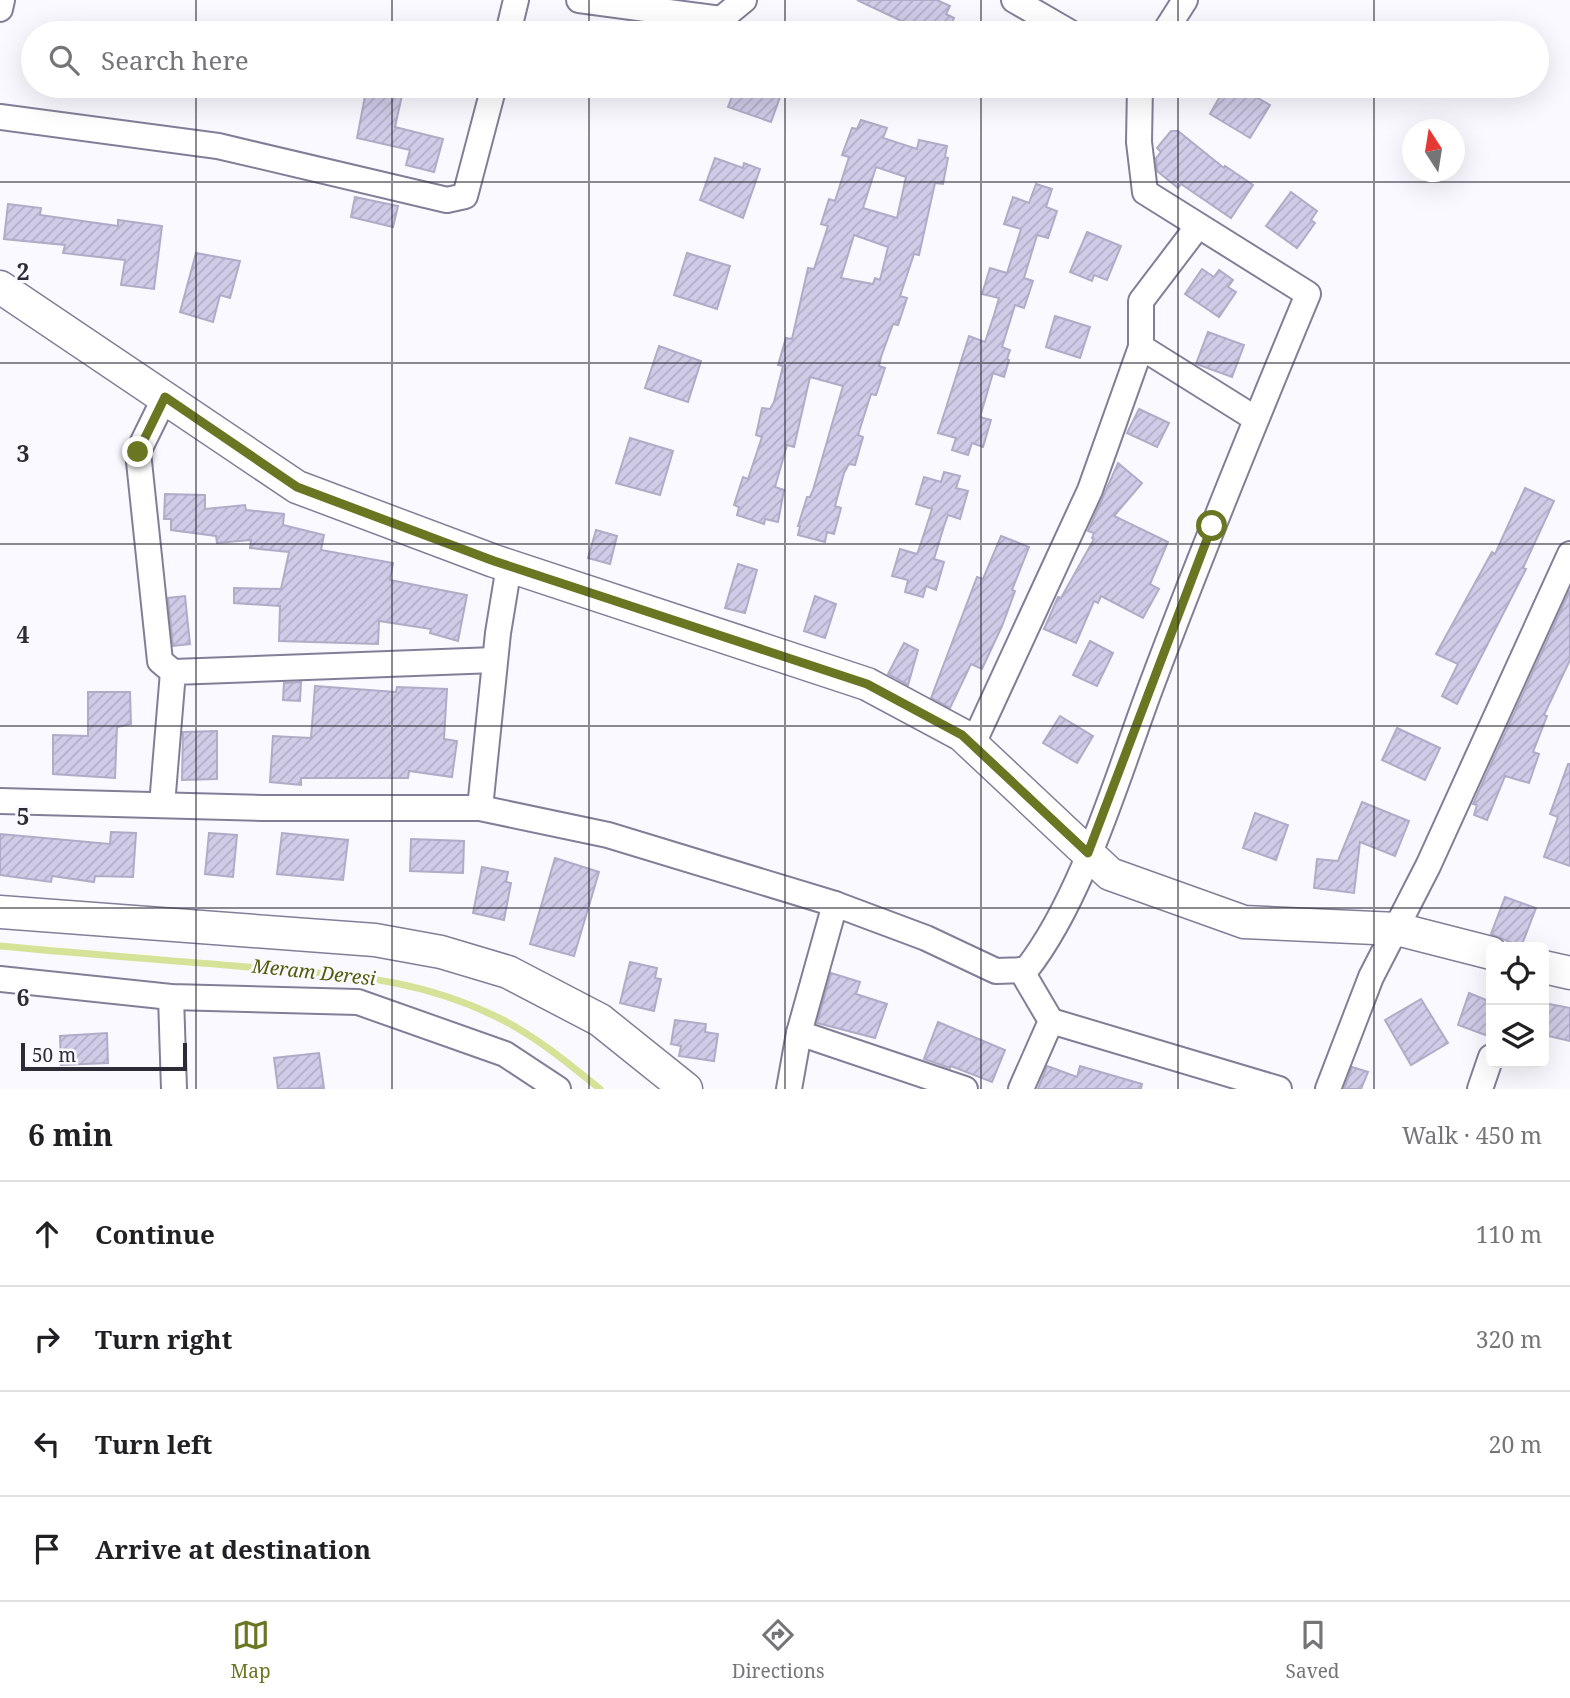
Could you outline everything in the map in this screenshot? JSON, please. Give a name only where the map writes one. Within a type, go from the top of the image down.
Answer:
[{"type":"street","points":[[0,9],[2,0]]},
{"type":"street","points":[[511,21],[516,0]]},
{"type":"street","points":[[579,0],[721,19],[744,0]]},
{"type":"street","points":[[1014,0],[1050,21]]},
{"type":"street","points":[[1172,21],[1185,0]]},
{"type":"street","points":[[0,117],[218,146],[447,200],[465,196],[491,98]]},
{"type":"street","points":[[0,801],[480,808],[608,835],[835,904],[926,938],[996,971],[1026,970],[1045,945],[1088,853],[1212,526],[1308,295],[1145,192],[1139,142],[1140,98]]},
{"type":"street","points":[[972,746],[1090,490],[1141,347],[1141,301],[1198,226]]},
{"type":"street","points":[[0,287],[297,487],[509,566],[867,684],[962,735],[1110,874],[1244,922],[1397,929],[1486,952]]},
{"type":"street","points":[[1141,347],[1256,419]]},
{"type":"street","points":[[165,397],[138,452],[159,661],[173,672],[495,660]]},
{"type":"street","points":[[1328,1089],[1371,977],[1397,929],[1570,554]]},
{"type":"street","points":[[480,808],[495,660],[509,566]]},
{"type":"street","points":[[162,805],[173,672]]},
{"type":"street","points":[[789,1089],[799,1033],[835,904]]},
{"type":"street","points":[[0,912],[375,940],[440,952],[508,972],[600,1020],[686,1089]]},
{"type":"street","points":[[1021,970],[1051,1021],[1279,1089]]},
{"type":"street","points":[[0,979],[171,997],[358,1002],[505,1054],[558,1089]]},
{"type":"street","points":[[171,997],[174,1089]]},
{"type":"street","points":[[1021,1089],[1051,1021]]},
{"type":"street","points":[[799,1033],[965,1089]]},
{"type":"street","points":[[1480,1089],[1487,1068]]},
{"type":"building","points":[[857,0],[937,0],[950,6],[946,14],[954,18],[953,21],[902,21]]},
{"type":"building","points":[[365,98],[401,98],[395,127],[443,139],[434,172],[406,165],[410,150],[357,138]]},
{"type":"building","points":[[731,98],[780,98],[771,122],[728,107]]},
{"type":"building","points":[[1219,98],[1258,98],[1270,105],[1250,138],[1210,114]]},
{"type":"building","points":[[861,120],[887,128],[883,138],[917,149],[919,140],[947,146],[945,157],[948,158],[943,184],[935,183],[919,255],[914,254],[900,296],[907,298],[898,325],[893,324],[881,357],[879,366],[885,368],[876,395],[871,394],[858,435],[863,437],[855,465],[849,464],[844,473],[835,506],[841,508],[834,534],[827,532],[825,542],[798,535],[798,526],[807,497],[810,497],[813,490],[843,386],[810,377],[794,447],[787,445],[775,487],[784,490],[778,522],[765,519],[764,524],[737,515],[739,507],[734,505],[743,477],[748,479],[762,437],[756,435],[762,408],[770,409],[774,402],[783,366],[778,365],[786,338],[792,339],[808,268],[814,269],[828,226],[821,224],[829,199],[835,201],[849,157],[842,155],[852,128],[857,129]],"holes":[[[876,167],[906,177],[897,218],[863,208]],[[854,235],[888,247],[880,280],[875,278],[873,284],[841,278]]]},
{"type":"building","points":[[1171,131],[1178,131],[1224,168],[1225,166],[1253,185],[1231,218],[1181,184],[1178,188],[1157,171],[1156,158],[1161,152],[1157,148]]},
{"type":"building","points":[[715,158],[743,168],[744,163],[760,169],[743,218],[700,200]]},
{"type":"building","points":[[1036,184],[1052,189],[1046,207],[1057,211],[1048,238],[1037,235],[1024,278],[1033,281],[1024,308],[1015,305],[1002,347],[1010,350],[1004,377],[993,373],[980,417],[991,420],[983,447],[972,443],[968,455],[952,450],[956,438],[938,433],[969,336],[985,342],[994,315],[999,298],[982,294],[990,268],[1007,273],[1021,229],[1004,224],[1013,197],[1029,203]]},
{"type":"building","points":[[1291,192],[1317,211],[1311,220],[1315,223],[1297,248],[1266,226]]},
{"type":"building","points":[[355,197],[398,206],[393,227],[351,217]]},
{"type":"building","points":[[8,204],[41,208],[40,215],[118,226],[118,220],[162,226],[154,289],[121,285],[125,260],[63,253],[65,245],[4,239]]},
{"type":"building","points":[[1087,232],[1121,246],[1107,280],[1094,275],[1092,281],[1070,272]]},
{"type":"building","points":[[196,253],[240,261],[230,298],[220,295],[213,322],[180,312]]},
{"type":"building","points":[[687,253],[730,266],[717,309],[674,295]]},
{"type":"building","points":[[1202,269],[1214,277],[1219,270],[1233,280],[1228,287],[1236,292],[1219,317],[1185,294]]},
{"type":"building","points":[[1055,316],[1090,327],[1080,358],[1046,347]]},
{"type":"building","points":[[1208,332],[1244,345],[1232,377],[1196,364]]},
{"type":"building","points":[[659,346],[701,361],[688,402],[645,388]]},
{"type":"building","points":[[1139,409],[1169,423],[1157,447],[1127,433]]},
{"type":"building","points":[[630,438],[673,451],[660,495],[616,483]]},
{"type":"building","points":[[1118,463],[1142,483],[1114,516],[1168,542],[1150,584],[1159,589],[1143,618],[1101,596],[1098,603],[1094,601],[1076,643],[1044,629],[1058,597],[1061,598],[1094,539],[1094,533],[1088,531]]},
{"type":"building","points":[[944,472],[960,476],[956,488],[968,491],[960,519],[948,515],[944,526],[934,559],[944,562],[936,590],[926,586],[923,597],[905,592],[908,580],[892,576],[900,549],[917,554],[932,509],[916,504],[924,477],[941,482]]},
{"type":"building","points":[[1525,488],[1554,501],[1523,568],[1526,569],[1457,704],[1442,696],[1458,664],[1436,654],[1492,552],[1495,554]]},
{"type":"building","points":[[165,494],[205,495],[205,509],[245,505],[246,510],[284,514],[283,525],[324,535],[321,550],[393,563],[390,580],[467,595],[458,641],[430,633],[431,629],[379,621],[378,644],[279,641],[280,606],[234,603],[234,588],[281,589],[289,552],[250,548],[251,540],[217,543],[216,536],[171,530],[171,519],[164,519]]},
{"type":"building","points":[[596,530],[617,536],[610,564],[588,558]]},
{"type":"building","points":[[1001,536],[1029,547],[1012,590],[1015,591],[1002,626],[982,669],[971,664],[950,708],[931,698],[977,577],[983,579]]},
{"type":"building","points":[[738,564],[757,570],[745,613],[725,608]]},
{"type":"building","points":[[1570,590],[1570,660],[1544,715],[1547,716],[1533,752],[1539,754],[1529,783],[1505,776],[1487,820],[1474,815],[1477,805],[1473,804]]},
{"type":"building","points":[[185,596],[190,644],[173,646],[168,598]]},
{"type":"building","points":[[815,596],[836,604],[825,638],[804,631]]},
{"type":"building","points":[[1090,641],[1113,653],[1097,686],[1073,675]]},
{"type":"building","points":[[904,643],[918,650],[908,685],[888,674]]},
{"type":"building","points":[[301,682],[300,701],[283,700],[284,683]]},
{"type":"building","points":[[315,686],[396,692],[397,687],[447,689],[444,739],[457,741],[452,777],[409,771],[408,778],[301,778],[301,785],[270,782],[273,736],[311,738]]},
{"type":"building","points":[[88,692],[130,692],[131,724],[117,727],[115,778],[53,774],[53,735],[88,736]]},
{"type":"building","points":[[1060,716],[1093,736],[1077,763],[1043,743]]},
{"type":"building","points":[[1397,728],[1440,748],[1425,780],[1382,760]]},
{"type":"building","points":[[217,731],[217,779],[182,780],[183,732]]},
{"type":"building","points":[[1568,764],[1570,866],[1544,857],[1558,817],[1550,814]]},
{"type":"building","points":[[1362,802],[1409,821],[1395,856],[1360,842],[1354,893],[1314,888],[1317,859],[1338,861]]},
{"type":"building","points":[[1255,813],[1288,825],[1276,860],[1243,848]]},
{"type":"building","points":[[111,832],[136,833],[133,877],[95,876],[94,882],[52,876],[51,882],[0,875],[0,834],[110,844]]},
{"type":"building","points":[[209,833],[237,835],[233,877],[205,874]]},
{"type":"building","points":[[282,833],[348,840],[343,880],[277,874]]},
{"type":"building","points":[[411,839],[464,841],[463,873],[410,871]]},
{"type":"building","points":[[555,858],[599,872],[574,956],[530,944]]},
{"type":"building","points":[[482,867],[508,872],[506,882],[511,883],[504,920],[473,913]]},
{"type":"building","points":[[1505,897],[1536,908],[1523,942],[1509,942],[1491,934]]},
{"type":"building","points":[[630,962],[657,968],[655,978],[661,979],[654,1011],[620,1003]]},
{"type":"building","points":[[831,973],[860,982],[856,994],[887,1004],[875,1038],[817,1023]]},
{"type":"building","points":[[1469,993],[1486,1000],[1486,1035],[1458,1025]]},
{"type":"building","points":[[1421,999],[1448,1043],[1411,1065],[1385,1020]]},
{"type":"building","points":[[1549,1004],[1570,1008],[1570,1041],[1549,1036]]},
{"type":"building","points":[[675,1020],[706,1024],[705,1032],[718,1034],[714,1061],[679,1056],[681,1046],[671,1044]]},
{"type":"building","points":[[938,1022],[1005,1050],[992,1082],[924,1059]]},
{"type":"building","points":[[107,1033],[108,1063],[61,1065],[60,1036]]},
{"type":"building","points":[[319,1053],[324,1088],[278,1089],[274,1058]]},
{"type":"building","points":[[1047,1066],[1077,1077],[1080,1066],[1142,1084],[1141,1089],[1038,1089]]},
{"type":"building","points":[[1352,1067],[1368,1072],[1361,1089],[1344,1089]]},
{"type":"waterway","name":"Meram Deresi","points":[[0,946],[315,972],[408,986],[469,1005],[515,1026],[600,1089]]},
{"type":"route","points":[[138,452],[165,397],[297,487],[494,561],[867,684],[962,735],[1088,853],[1212,526]]}]
